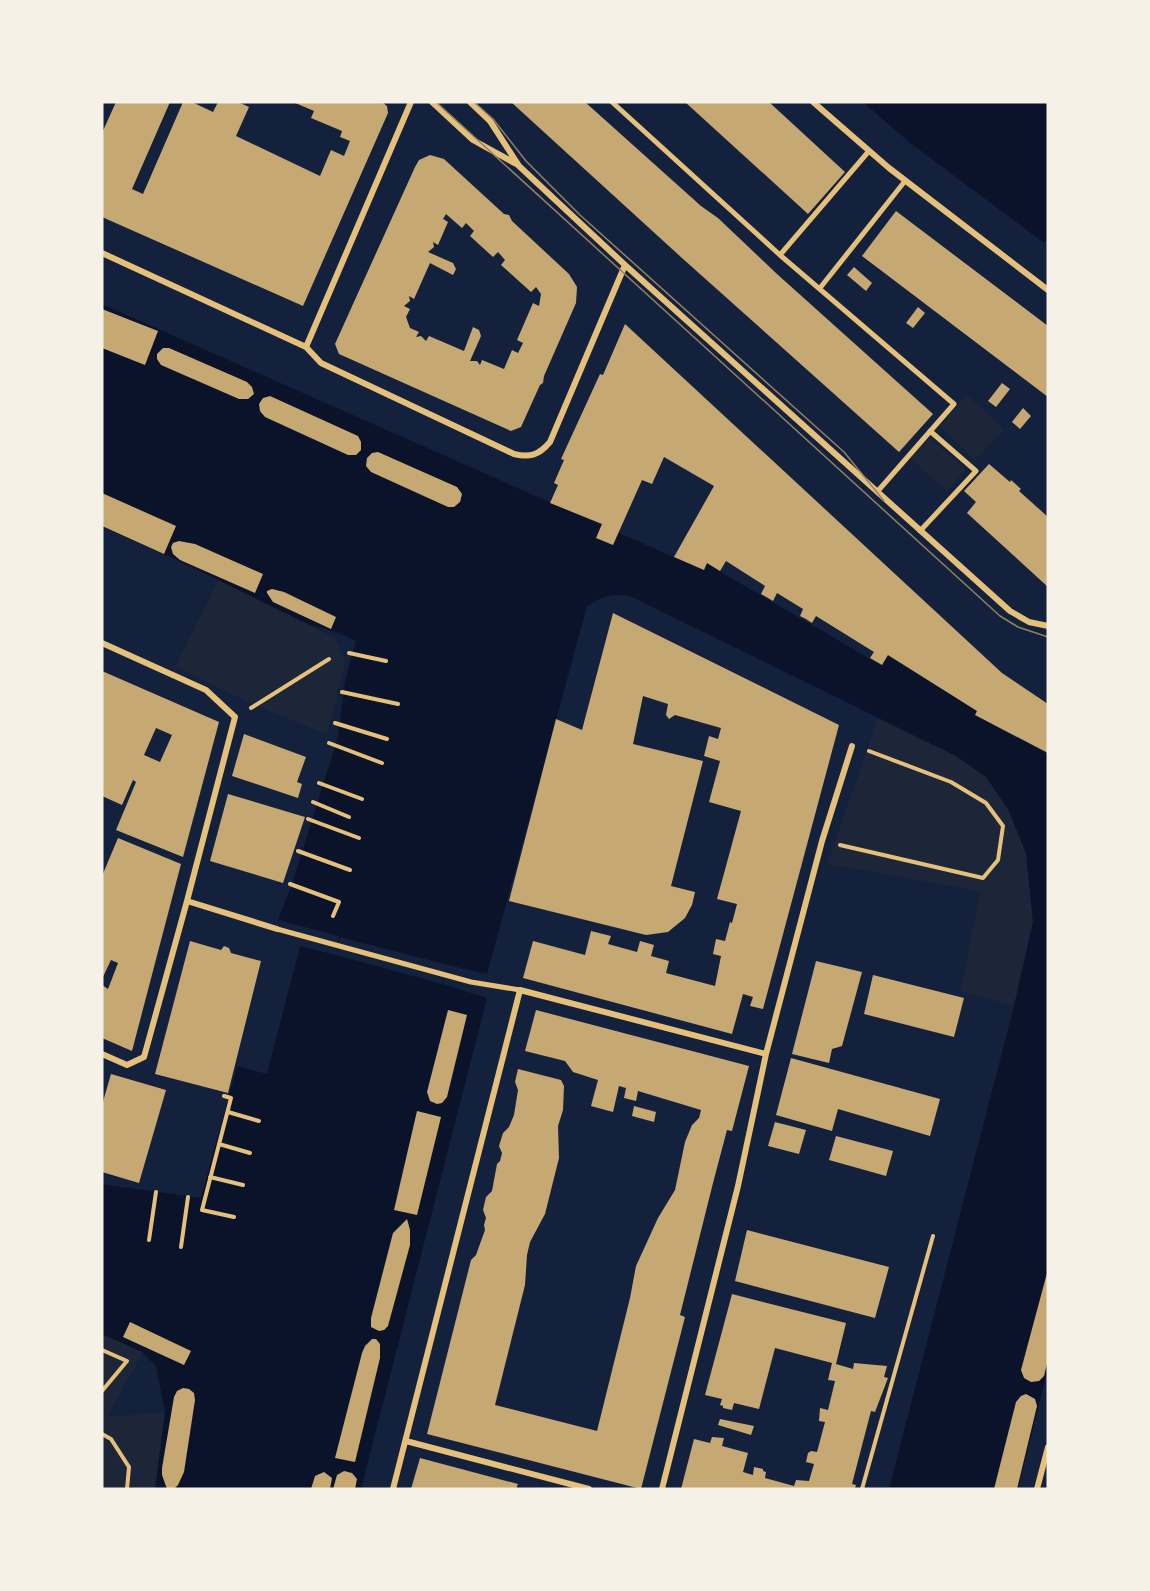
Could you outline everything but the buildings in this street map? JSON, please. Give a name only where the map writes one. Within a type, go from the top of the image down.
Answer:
[{"type":"street","points":[[306,347],[411,102]]},
{"type":"street","points":[[432,102],[473,140],[519,166],[625,265],[1010,610],[1029,622],[1048,626]]},
{"type":"street","points":[[470,102],[490,121],[519,166]]},
{"type":"street","points":[[612,102],[780,255],[954,404],[877,492]]},
{"type":"street","points":[[813,102],[905,181],[1048,290]]},
{"type":"street","points":[[780,255],[869,151]]},
{"type":"street","points":[[820,288],[905,181]]},
{"type":"street","points":[[102,254],[306,347],[321,363],[514,454],[523,456],[542,452],[550,442],[625,265]]},
{"type":"street","points":[[920,531],[976,471],[930,430]]},
{"type":"street","points":[[102,643],[206,690],[235,717],[144,1057],[127,1065],[102,1054]]},
{"type":"street","points":[[662,1489],[738,1186],[766,1054],[822,841],[852,746]]},
{"type":"street","points":[[187,901],[459,979],[520,990],[766,1054]]},
{"type":"street","points":[[393,1489],[520,990]]},
{"type":"street","points":[[406,1441],[589,1489]]},
{"type":"street","points":[[1037,1489],[1048,1446]]},
{"type":"path","points":[[349,652],[386,661]]},
{"type":"path","points":[[235,717],[329,658]]},
{"type":"path","points":[[342,692],[398,704]]},
{"type":"path","points":[[335,723],[387,739]]},
{"type":"path","points":[[329,743],[382,763]]},
{"type":"path","points":[[822,841],[983,878],[998,860],[1003,826],[986,803],[951,782],[866,750]]},
{"type":"path","points":[[319,783],[362,799]]},
{"type":"path","points":[[313,802],[349,816]]},
{"type":"path","points":[[308,819],[359,838]]},
{"type":"path","points":[[298,851],[350,870]]},
{"type":"path","points":[[290,884],[339,902],[333,916]]},
{"type":"path","points":[[224,1095],[231,1098],[202,1210],[234,1217]]},
{"type":"path","points":[[228,1112],[259,1121]]},
{"type":"path","points":[[219,1144],[250,1153]]},
{"type":"path","points":[[210,1177],[243,1185]]},
{"type":"path","points":[[149,1240],[156,1192]]},
{"type":"path","points":[[181,1247],[188,1197]]},
{"type":"path","points":[[862,1489],[933,1236]]},
{"type":"path","points":[[102,1350],[127,1361],[102,1391]]},
{"type":"path","points":[[102,1434],[111,1439],[129,1467],[127,1489]]},
{"type":"shaded area","points":[[863,102],[1048,102],[1048,238],[1044,243],[909,142]]},
{"type":"shaded area","points":[[102,304],[703,570],[707,564],[881,665],[888,656],[977,711],[975,715],[1048,754],[1048,1368],[1018,1489],[889,1489],[1014,1006],[1033,922],[1026,853],[1008,809],[986,777],[956,756],[630,596],[612,595],[587,606],[487,974],[448,965],[443,984],[487,998],[361,1489],[155,1489],[165,1412],[156,1366],[142,1352],[102,1334],[102,1184],[201,1198],[237,1066],[267,1074],[300,946],[336,955],[339,936],[278,920],[293,881],[338,737],[345,681],[356,641],[336,632],[310,625],[177,560],[102,527]]},
{"type":"shaded area","points":[[967,395],[1004,429],[975,460],[939,426]]},
{"type":"shaded area","points":[[928,437],[966,470],[947,491],[910,458]]},
{"type":"shaded area","points":[[219,580],[335,638],[345,662],[327,734],[254,705],[175,667]]},
{"type":"shaded area","points":[[878,719],[956,756],[986,777],[1008,809],[1026,853],[1033,922],[1014,1006],[961,991],[980,891],[827,864]]},
{"type":"shaded area","points":[[102,1334],[143,1352],[107,1417],[165,1412],[155,1489],[102,1489]]},
{"type":"pier","points":[[340,937],[448,965],[442,984],[336,955]]},
{"type":"tram line","points":[[436,102],[1000,616],[1018,627],[1048,637]]},
{"type":"tram line","points":[[474,102],[493,119],[526,161],[580,215],[844,452],[884,501]]}]
